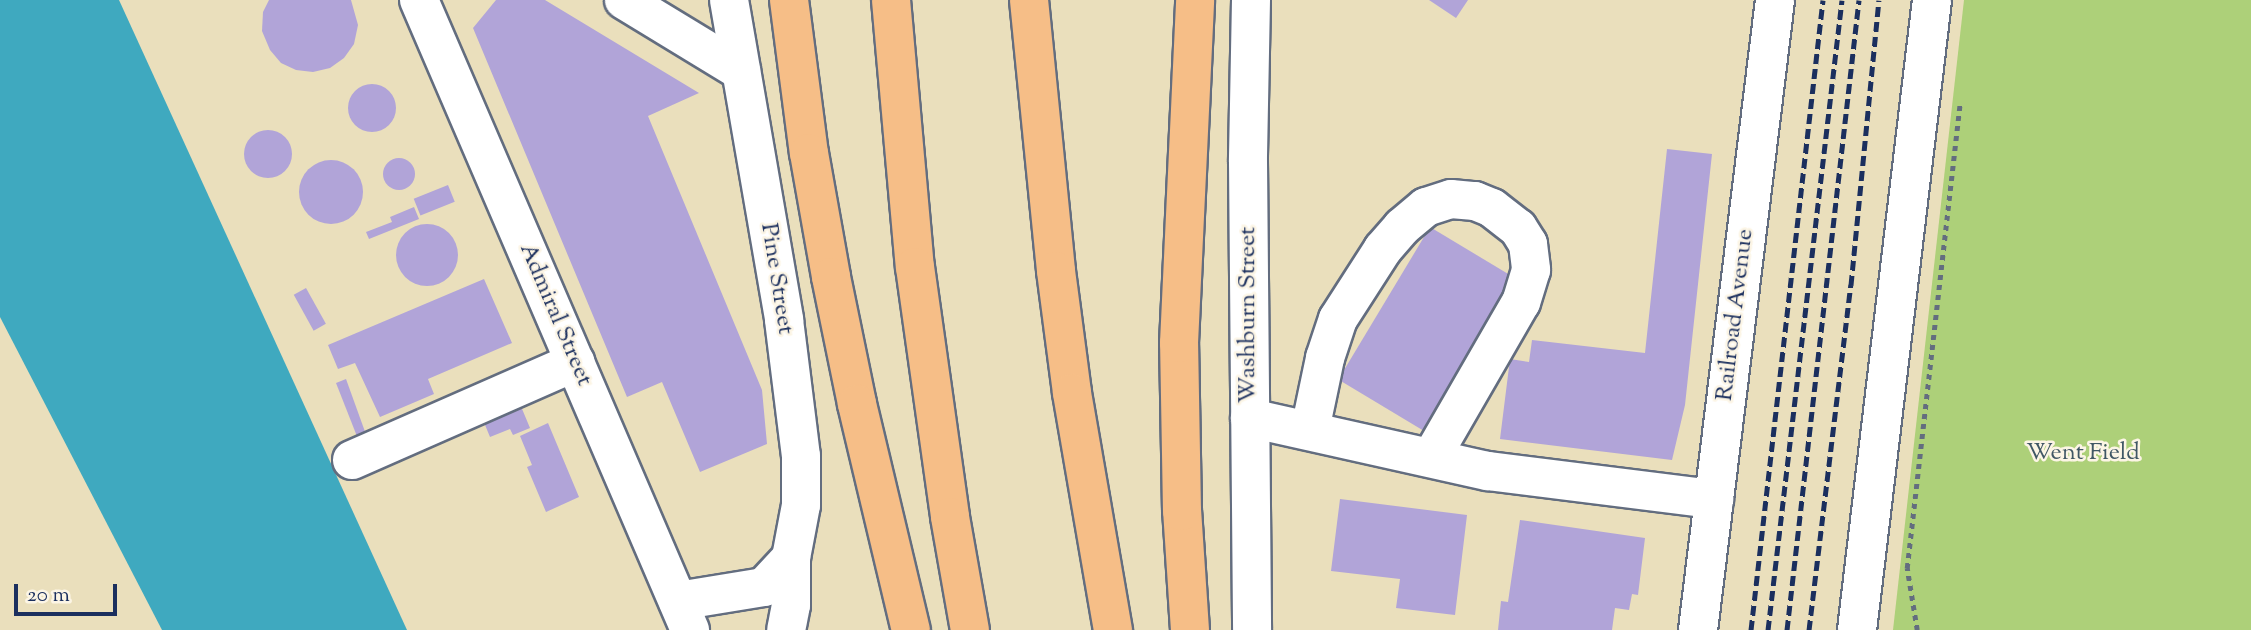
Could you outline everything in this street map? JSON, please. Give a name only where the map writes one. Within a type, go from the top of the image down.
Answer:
[{"type":"highway","points":[[789,0],[809,153],[831,278],[856,404],[911,630]]},
{"type":"highway","points":[[891,0],[915,267],[948,504],[970,630]]},
{"type":"highway","points":[[1029,0],[1056,271],[1074,406],[1113,630]]},
{"type":"highway","points":[[1190,630],[1182,510],[1179,343],[1195,0]]},
{"type":"street","name":"Admiral Street","points":[[419,0],[684,615]]},
{"type":"street","points":[[624,0],[741,71]]},
{"type":"street","name":"Pine Street","points":[[729,0],[784,320],[801,456],[801,505],[791,558],[791,605],[786,630]]},
{"type":"street","name":"Washburn Street","points":[[1251,0],[1248,162],[1252,630]]},
{"type":"street","name":"Railroad Avenue","points":[[1698,630],[1775,0]]},
{"type":"street","points":[[1857,630],[1932,0]]},
{"type":"street","points":[[1310,430],[1325,358],[1338,319],[1383,249],[1402,227],[1426,208],[1451,199],[1475,201],[1492,208],[1518,228],[1528,244],[1531,270],[1521,302],[1431,458]]},
{"type":"street","points":[[352,460],[575,362]]},
{"type":"street","points":[[1250,418],[1537,480],[1714,499]]},
{"type":"street","points":[[684,615],[764,587],[791,558]]},
{"type":"path","points":[[1917,630],[1907,568],[1961,97]]},
{"type":"green space","name":"Went Field","points":[[1964,0],[2251,0],[2251,630],[1893,630]]},
{"type":"water","points":[[0,0],[119,0],[407,630],[162,630],[0,317]]},
{"type":"building","points":[[269,0],[351,0],[358,25],[354,44],[344,58],[330,68],[313,72],[296,70],[281,63],[270,50],[262,31],[263,12]]},
{"type":"building","points":[[496,0],[545,0],[699,93],[648,116],[762,390],[767,444],[700,472],[662,382],[627,397],[473,28]]},
{"type":"building","points":[[1429,0],[1468,0],[1456,18]]},
{"type":"building","points":[[372,84],[381,85],[389,91],[395,99],[395,117],[389,125],[381,131],[372,132],[363,131],[355,125],[349,117],[348,108],[349,99],[355,91],[363,85]]},
{"type":"building","points":[[268,130],[285,137],[292,154],[285,171],[268,178],[251,171],[244,154],[251,137]]},
{"type":"building","points":[[1667,149],[1712,154],[1685,405],[1672,460],[1500,439],[1510,359],[1529,362],[1532,340],[1645,353]]},
{"type":"building","points":[[399,158],[410,163],[415,174],[410,185],[399,190],[388,185],[383,174],[388,163]]},
{"type":"building","points":[[331,160],[349,166],[357,174],[363,192],[357,210],[349,218],[331,224],[313,218],[305,210],[299,192],[305,174],[313,166]]},
{"type":"building","points":[[448,185],[455,202],[420,216],[414,199]]},
{"type":"building","points":[[414,207],[419,219],[369,239],[366,232],[392,222],[390,217]]},
{"type":"building","points":[[421,224],[433,224],[449,233],[456,243],[456,267],[449,277],[433,286],[421,286],[410,281],[401,272],[396,261],[396,249],[401,238],[410,229]]},
{"type":"building","points":[[1430,227],[1516,279],[1424,431],[1338,380]]},
{"type":"building","points":[[484,279],[512,343],[428,379],[434,394],[380,417],[355,363],[338,369],[328,345]]},
{"type":"building","points":[[306,288],[326,324],[314,331],[294,295]]},
{"type":"building","points":[[346,379],[368,440],[360,444],[336,383]]},
{"type":"building","points":[[520,404],[530,428],[513,435],[510,429],[490,437],[483,420]]},
{"type":"building","points":[[548,423],[579,497],[546,512],[527,467],[532,465],[520,436]]},
{"type":"building","points":[[1340,499],[1467,515],[1455,615],[1396,608],[1400,579],[1331,571]]},
{"type":"building","points":[[1520,520],[1645,538],[1638,595],[1632,594],[1629,610],[1615,608],[1612,630],[1498,630],[1501,601],[1508,602]]},
{"type":"railway","points":[[1751,630],[1823,0]]},
{"type":"railway","points":[[1768,630],[1842,0]]},
{"type":"railway","points":[[1787,630],[1859,0]]},
{"type":"railway","points":[[1809,630],[1851,285],[1879,0]]}]
